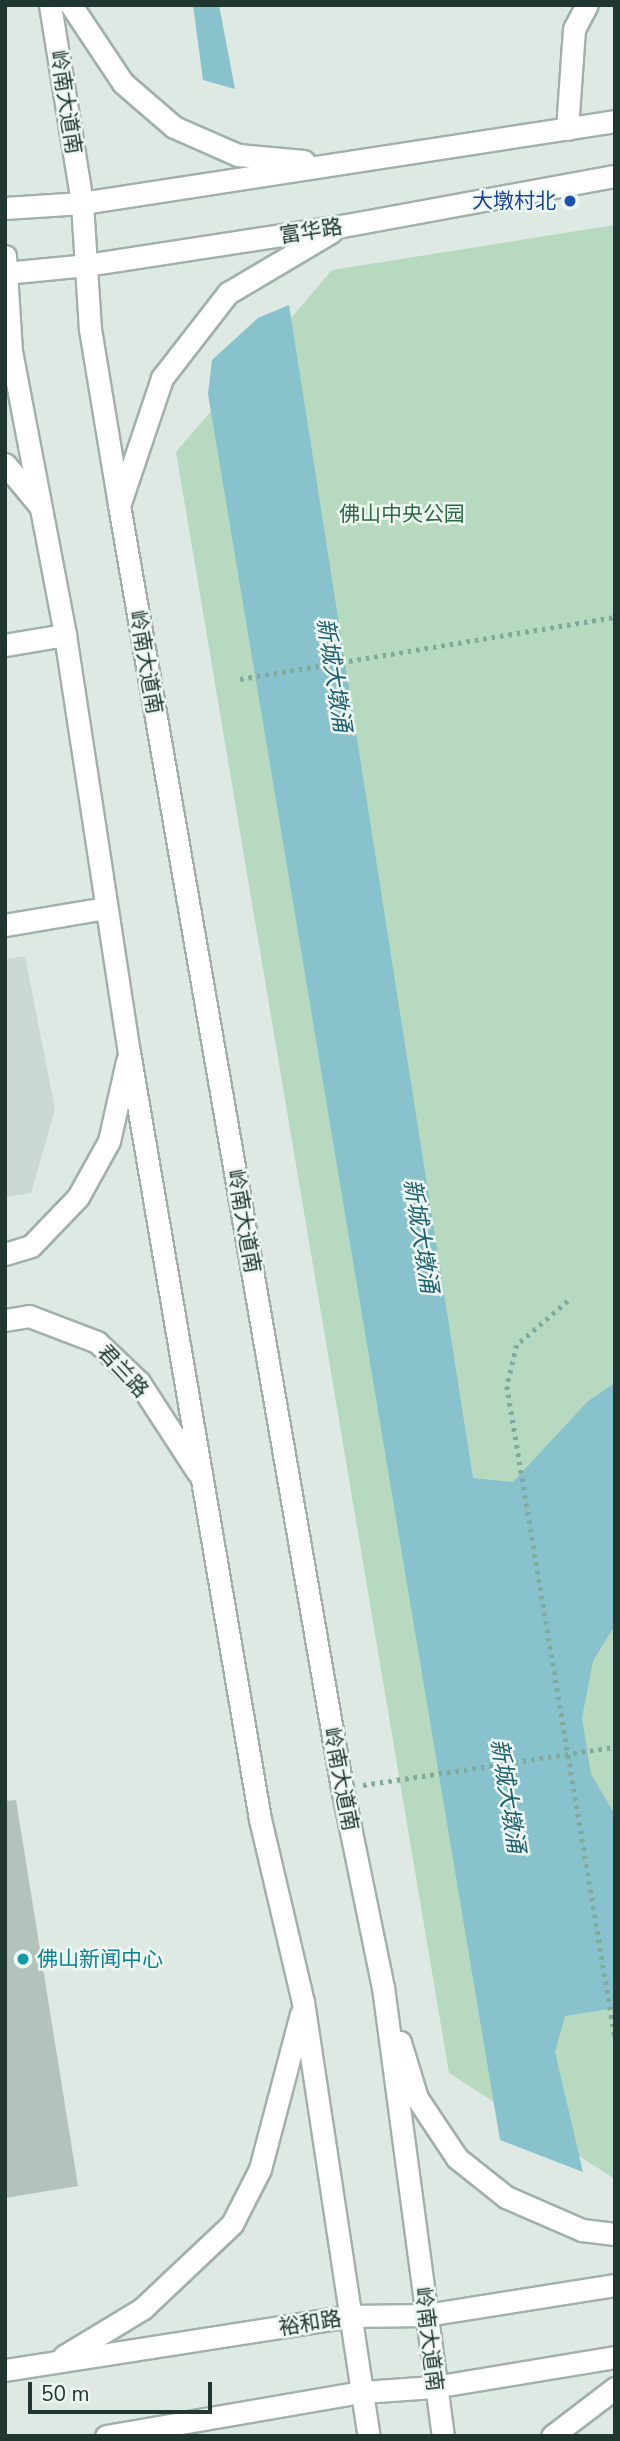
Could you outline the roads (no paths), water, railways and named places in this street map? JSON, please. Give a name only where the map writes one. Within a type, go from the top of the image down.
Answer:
[{"type":"main road","name":"岭南大道南","points":[[50,5],[82,203],[90,329],[119,506],[342,1788],[383,1987],[434,2387],[443,2436]]},
{"type":"main road","points":[[71,5],[122,83],[174,127],[238,155],[338,164]]},
{"type":"main road","points":[[567,129],[574,29],[587,5]]},
{"type":"main road","points":[[5,208],[82,203],[615,121]]},
{"type":"main road","name":"富华路","points":[[6,273],[86,265],[342,226],[615,176]]},
{"type":"main road","points":[[119,506],[162,378],[228,293],[342,226]]},
{"type":"main road","points":[[5,256],[11,351],[65,635],[129,1052],[260,1819],[303,2001],[369,2436]]},
{"type":"main road","points":[[5,464],[42,508]]},
{"type":"main road","points":[[5,645],[65,635]]},
{"type":"main road","points":[[5,925],[106,908]]},
{"type":"main road","points":[[5,1254],[31,1246],[78,1197],[109,1141],[129,1052]]},
{"type":"main road","name":"君兰路","points":[[5,1320],[29,1316],[97,1342],[139,1382],[204,1481]]},
{"type":"main road","points":[[383,1987],[417,2098],[457,2158],[506,2197],[582,2230],[615,2234]]},
{"type":"main road","points":[[55,2361],[142,2309],[232,2224],[268,2144],[303,2001]]},
{"type":"main road","name":"裕和路","points":[[5,2370],[350,2316],[426,2315],[615,2285]]},
{"type":"main road","points":[[106,2436],[362,2392],[434,2387],[615,2357]]},
{"type":"main road","points":[[552,2436],[615,2388]]},
{"type":"water","points":[[193,5],[219,5],[235,89],[203,80]]},
{"type":"water","name":"新城大墩涌","points":[[289,305],[473,1478],[513,1482],[588,1401],[615,1383],[615,1625],[593,1661],[582,1718],[591,1774],[615,1815],[615,2008],[565,2016],[555,2052],[583,2172],[500,2140],[208,394],[212,360],[258,318]]},
{"type":"place","name":"大墩村北","points":[[570,201]]},
{"type":"place","name":"佛山新闻中心","points":[[23,1959]]},
{"type":"park label","name":"佛山中央公园","points":[[402,514]]}]
